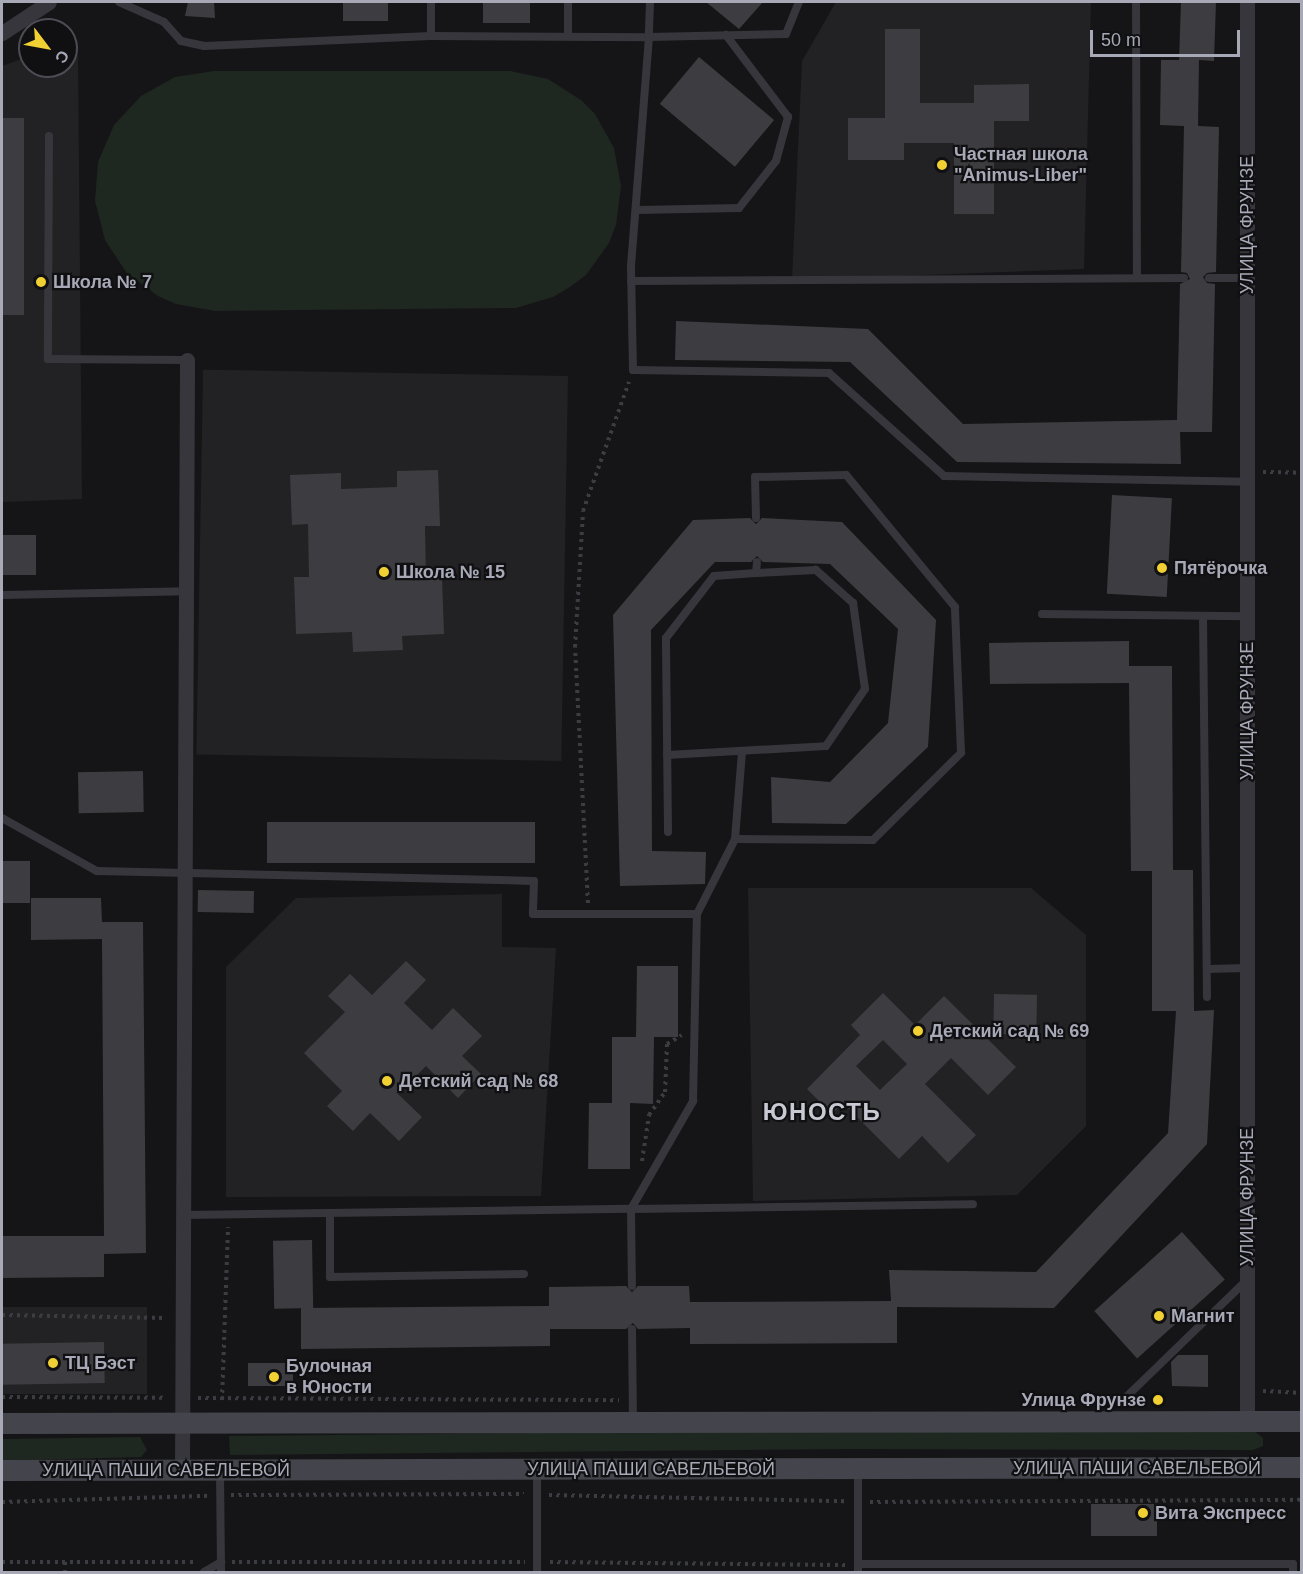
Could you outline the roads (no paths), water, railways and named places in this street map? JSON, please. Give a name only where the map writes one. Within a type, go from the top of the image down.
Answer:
[{"type":"main road","points":[[2,1423],[633,1422],[1247,1412],[1302,1421]]},
{"type":"main road","name":"УЛИЦА ПАШИ САВЕЛЬЕВОЙ","points":[[2,1470],[1302,1467]]},
{"type":"street","points":[[2,33],[49,2]]},
{"type":"street","name":"УЛИЦА ФРУНЗЕ","points":[[1247,2],[1247,1412]]},
{"type":"street","points":[[182,1470],[187,360]]},
{"type":"lane","points":[[119,2],[164,22],[182,41],[204,46],[431,36],[649,37],[786,34],[799,2]]},
{"type":"lane","points":[[431,2],[431,36]]},
{"type":"lane","points":[[568,2],[568,36]]},
{"type":"lane","points":[[650,2],[632,281],[633,370],[829,373],[944,476],[1247,477]]},
{"type":"lane","points":[[1136,2],[1137,278]]},
{"type":"lane","points":[[638,210],[739,208],[776,161],[788,117],[726,35]]},
{"type":"lane","points":[[49,136],[48,359],[187,360]]},
{"type":"lane","points":[[632,281],[1184,278]]},
{"type":"lane","points":[[1209,278],[1247,278]]},
{"type":"lane","points":[[735,839],[873,840],[961,753],[955,607],[846,475],[755,477],[756,518]]},
{"type":"lane","points":[[756,573],[757,562]]},
{"type":"lane","points":[[667,755],[826,746],[865,688],[853,603],[816,570],[714,576],[666,638],[667,755],[668,832]]},
{"type":"lane","points":[[2,595],[186,591]]},
{"type":"lane","points":[[1042,614],[1247,616]]},
{"type":"lane","points":[[1203,616],[1207,997]]},
{"type":"lane","points":[[632,1286],[631,1209],[693,1101],[697,914],[735,839],[742,752]]},
{"type":"lane","points":[[2,818],[97,872],[534,881],[533,914],[588,916],[697,914]]},
{"type":"lane","points":[[1207,969],[1247,968]]},
{"type":"lane","points":[[183,1215],[973,1204]]},
{"type":"lane","points":[[330,1213],[330,1277],[524,1274]]},
{"type":"lane","points":[[1121,1402],[1247,1280]]},
{"type":"lane","points":[[632,1329],[633,1422]]},
{"type":"lane","points":[[537,1469],[537,1572]]},
{"type":"lane","points":[[858,1469],[858,1568],[1293,1564],[1293,1572]]},
{"type":"lane","points":[[220,1470],[220,1572]]},
{"type":"lane","points":[[204,1572],[220,1562]]},
{"type":"place","name":"Частная школа \"Animus-Liber\"","points":[[942,165]]},
{"type":"place","name":"Школа № 7","points":[[41,282]]},
{"type":"place","name":"Пятёрочка","points":[[1162,568]]},
{"type":"place","name":"Школа № 15","points":[[384,572]]},
{"type":"place","name":"Детский сад № 69","points":[[918,1031]]},
{"type":"place","name":"Детский сад № 68","points":[[387,1081]]},
{"type":"place","name":"Магнит","points":[[1159,1316]]},
{"type":"place","name":"ТЦ Бэст","points":[[53,1363]]},
{"type":"place","name":"Булочная в Юности","points":[[274,1377]]},
{"type":"place","name":"Улица Фрунзе","points":[[1158,1400]]},
{"type":"place","name":"Вита Экспресс","points":[[1143,1513]]},
{"type":"district","name":"ЮНОСТЬ","points":[[822,1112]]}]
